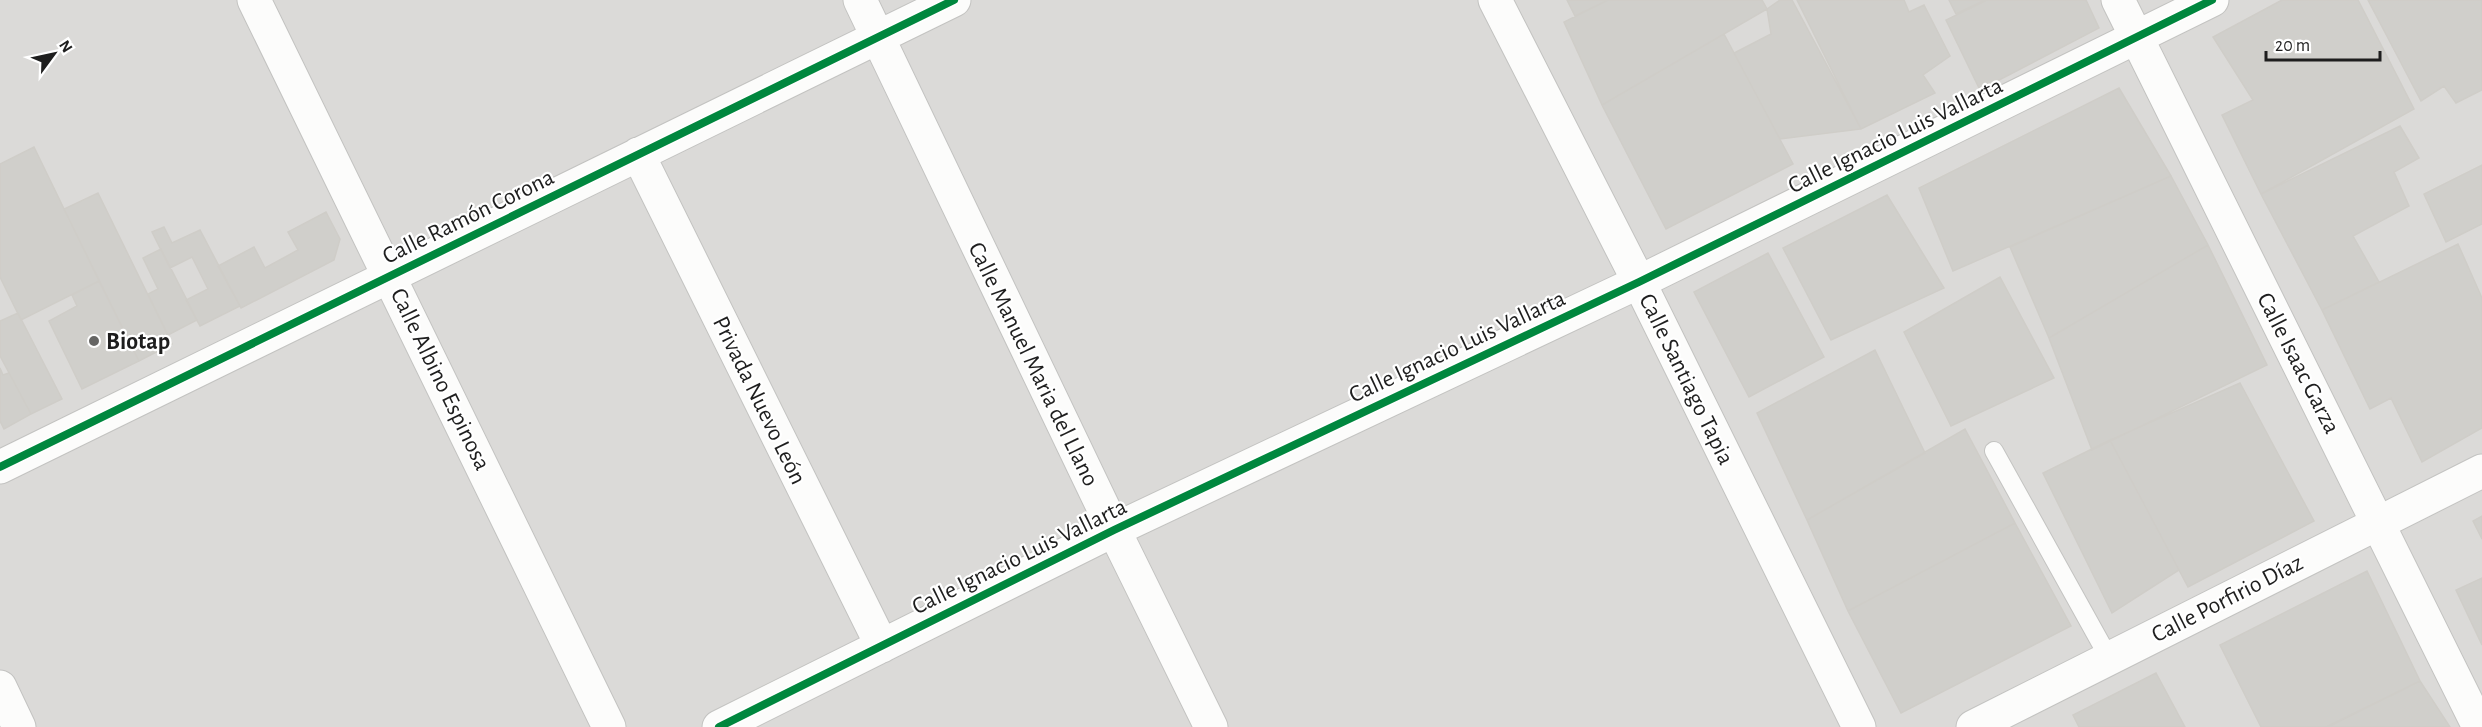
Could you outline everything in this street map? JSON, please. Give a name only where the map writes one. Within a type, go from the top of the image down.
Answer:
[{"type":"street","name":"Calle Albino Espinosa","points":[[254,0],[391,276],[609,727]]},
{"type":"street","name":"Calle Manuel Maria del Llano","points":[[860,0],[1211,727]]},
{"type":"street","name":"Calle Ramón Corona","points":[[0,468],[954,0]]},
{"type":"street","name":"Calle Santiago Tapia","points":[[1495,0],[1639,282],[1859,727]]},
{"type":"street","name":"Calle Isaac Garza","points":[[2118,0],[2479,727]]},
{"type":"street","name":"Calle Ignacio Luis Vallarta","points":[[728,725],[1114,530],[1639,282],[2212,0]]},
{"type":"street","name":"Privada Nuevo León","points":[[638,154],[882,646]]},
{"type":"street","name":"Calle Porfirio Díaz","points":[[1973,727],[2482,471]]},
{"type":"street","points":[[0,687],[19,727]]},
{"type":"lane","points":[[1994,451],[2109,658]]},
{"type":"shaded area","points":[[0,0],[2482,0],[2482,727],[0,727]]},
{"type":"building","points":[[1567,0],[1608,0],[1575,16]]},
{"type":"building","points":[[1608,0],[1762,0],[1767,9],[1602,105],[1564,22]]},
{"type":"building","points":[[1780,0],[1792,0],[1861,129],[1780,139],[1734,53],[1771,34],[1767,9]]},
{"type":"building","points":[[1797,0],[1904,0],[1909,12],[1924,5],[1950,56],[1923,75],[1935,93],[1861,129]]},
{"type":"building","points":[[1949,0],[1985,0],[1956,14]]},
{"type":"building","points":[[1987,0],[2086,0],[2099,28],[1980,90],[1946,20]]},
{"type":"building","points":[[2282,0],[2358,0],[2414,109],[2261,194],[2222,115],[2253,100],[2213,37]]},
{"type":"building","points":[[2368,0],[2482,0],[2482,90],[2456,103],[2444,86],[2421,101]]},
{"type":"building","points":[[1724,34],[1793,164],[1666,229],[1602,105]]},
{"type":"building","points":[[2119,88],[2171,176],[1953,271],[1919,188]]},
{"type":"building","points":[[2400,126],[2419,158],[2394,172],[2409,206],[2353,236],[2379,282],[2322,310],[2261,194]]},
{"type":"building","points":[[34,147],[99,281],[21,320],[0,277],[0,164]]},
{"type":"building","points":[[2482,165],[2482,224],[2446,242],[2424,194]]},
{"type":"building","points":[[2171,176],[2208,245],[2049,338],[2010,247]]},
{"type":"building","points":[[98,193],[172,344],[139,361],[64,209]]},
{"type":"building","points":[[1887,195],[1944,288],[1831,340],[1783,248]]},
{"type":"building","points":[[326,212],[340,239],[334,260],[241,308],[218,266],[254,247],[265,268],[298,250],[288,232]]},
{"type":"building","points":[[164,227],[172,243],[200,230],[240,306],[200,326],[186,300],[208,289],[192,257],[170,268],[152,232]]},
{"type":"building","points":[[2458,244],[2482,298],[2482,428],[2422,462],[2391,398],[2370,409],[2322,310]]},
{"type":"building","points":[[2208,245],[2267,365],[2092,450],[2049,338]]},
{"type":"building","points":[[161,249],[197,320],[168,335],[148,294],[158,289],[143,258]]},
{"type":"building","points":[[1768,253],[1824,357],[1749,397],[1694,292]]},
{"type":"building","points":[[2000,277],[2054,378],[1951,426],[1904,332]]},
{"type":"building","name":"Biotap","points":[[99,281],[139,361],[82,389],[49,321],[77,306],[72,295]]},
{"type":"building","points":[[18,313],[62,399],[31,414],[0,356],[0,321]]},
{"type":"building","points":[[1875,350],[1925,453],[1807,520],[1757,413]]},
{"type":"building","points":[[0,368],[3,375],[9,373],[31,414],[4,429],[0,421]]},
{"type":"building","points":[[2240,383],[2314,521],[2188,587],[2110,440]]},
{"type":"building","points":[[1965,429],[2015,523],[1848,611],[1807,520]]},
{"type":"building","points":[[2110,440],[2179,570],[2112,613],[2043,473]]},
{"type":"building","points":[[2482,516],[2482,539],[2473,521]]},
{"type":"building","points":[[2015,523],[2071,626],[1901,713],[1848,611]]},
{"type":"building","points":[[2367,571],[2420,681],[2326,727],[2261,727],[2220,645]]},
{"type":"building","points":[[2482,578],[2482,645],[2456,590]]},
{"type":"building","points":[[2156,673],[2185,727],[2079,727],[2073,715]]},
{"type":"building","points":[[2420,681],[2450,727],[2328,727]]},
{"type":"cycle path","points":[[0,467],[954,0]]},
{"type":"cycle path","points":[[719,727],[1114,530],[1639,282],[2212,0]]},
{"type":"place","name":"Biotap","points":[[94,341]]}]
